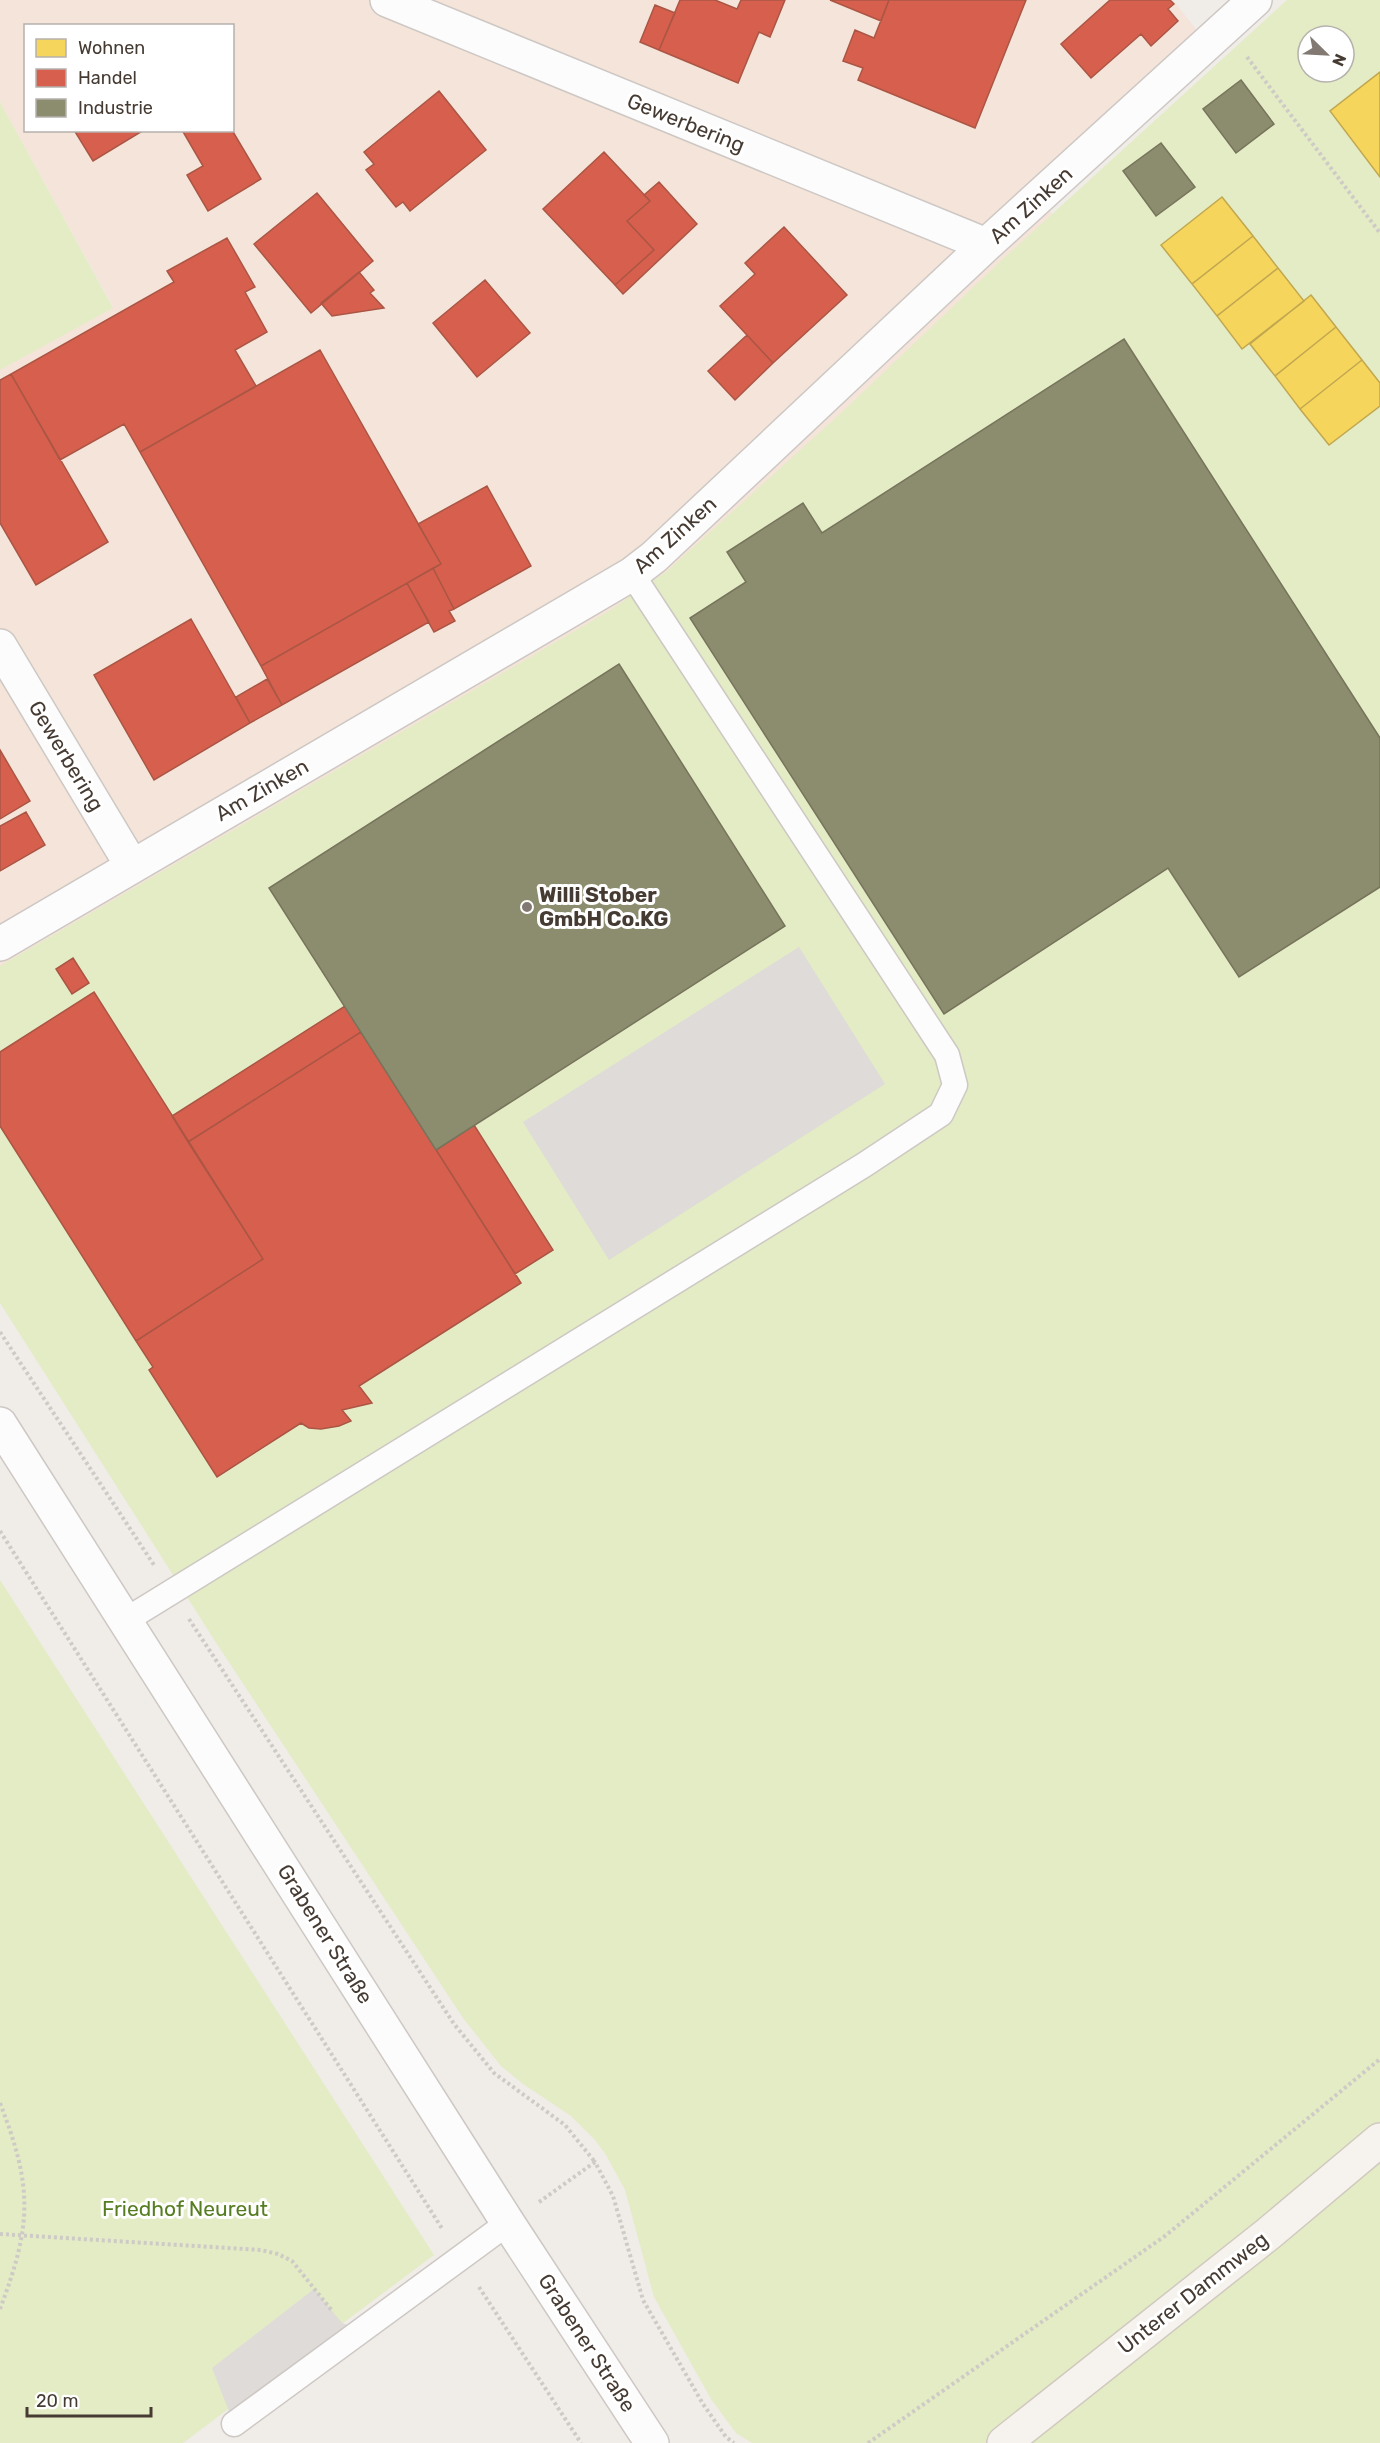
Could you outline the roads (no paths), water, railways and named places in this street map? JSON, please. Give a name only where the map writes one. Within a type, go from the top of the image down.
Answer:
[{"type":"main road","name":"Unterer Dammweg","points":[[1005,2443],[1268,2235],[1380,2140]]},
{"type":"street","name":"Gewerbering","points":[[387,0],[986,245]]},
{"type":"street","name":"Am Zinken","points":[[0,944],[632,574],[986,245],[1256,0]]},
{"type":"street","name":"Gewerbering","points":[[0,646],[132,866]]},
{"type":"street","name":"Grabener Straße","points":[[0,1424],[508,2223],[652,2443]]},
{"type":"lane","points":[[126,1620],[864,1165],[941,1114],[955,1085],[946,1055],[632,574]]},
{"type":"lane","points":[[234,2424],[508,2223]]},
{"type":"place","name":"Willi Stober GmbH Co.KG","points":[[527,907]]},
{"type":"park label","name":"Friedhof Neureut","points":[[185,2209]]}]
